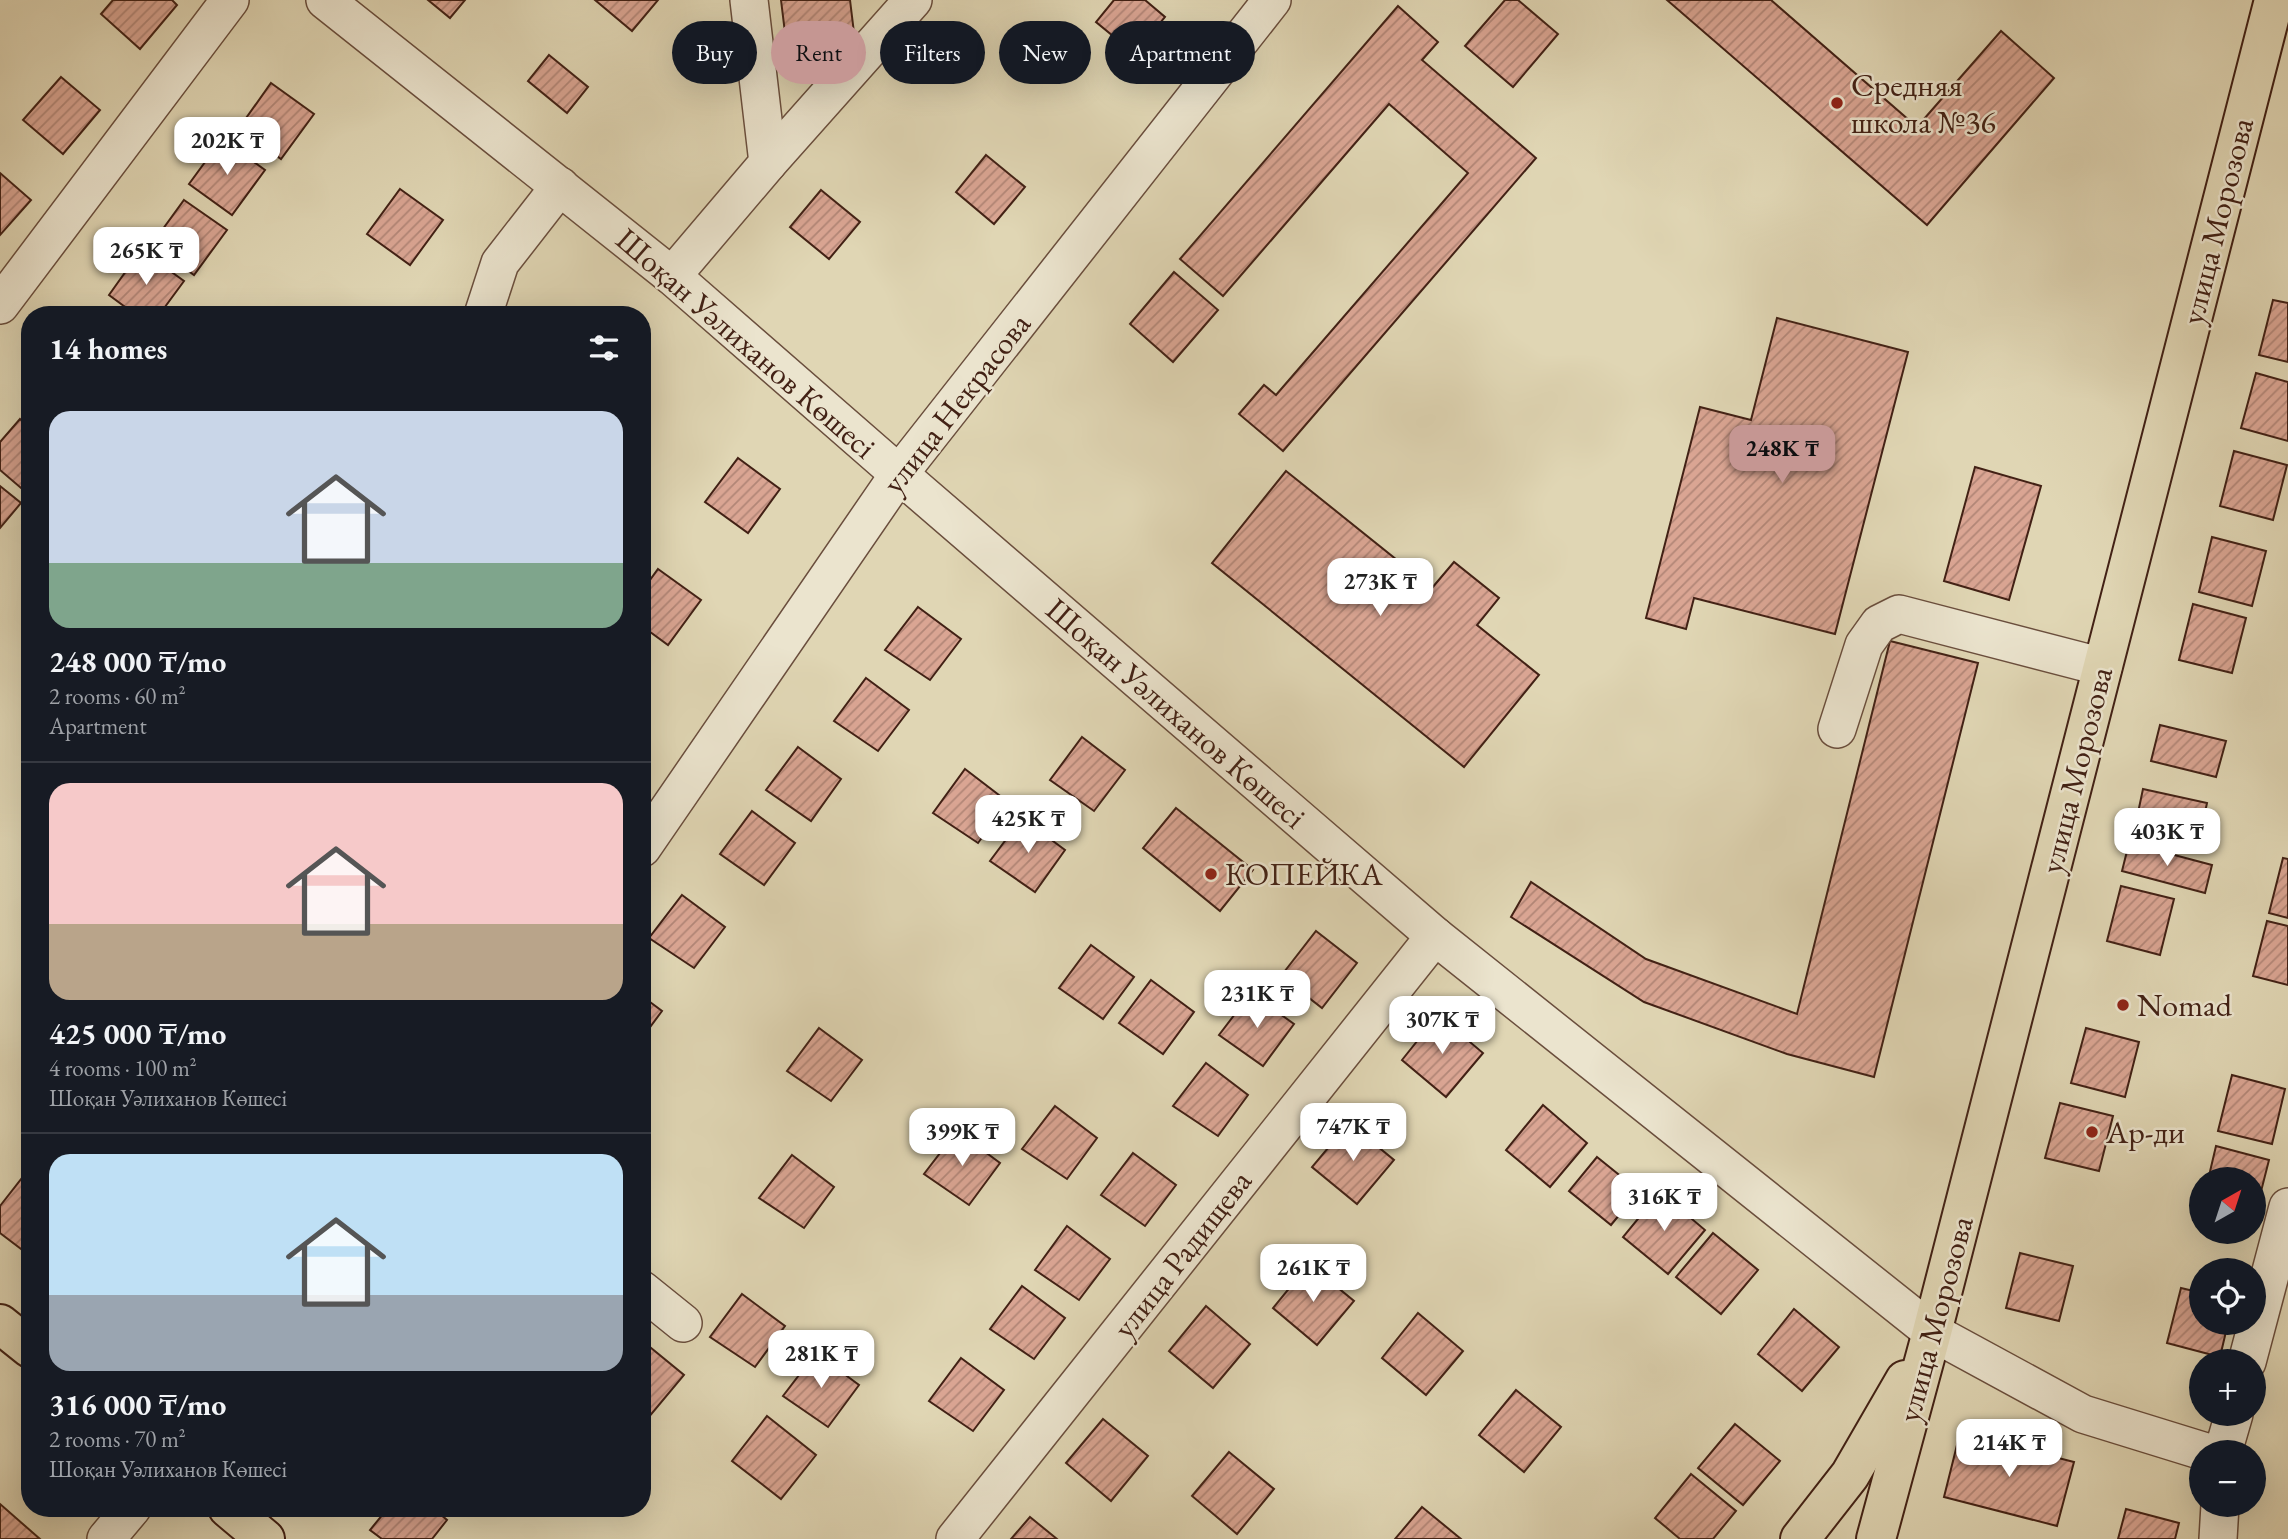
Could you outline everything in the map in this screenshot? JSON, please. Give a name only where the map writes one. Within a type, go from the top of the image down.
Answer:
[{"type":"main road","name":"улица Морозова","points":[[1876,1539],[1932,1332],[2274,0]]},
{"type":"main road","points":[[0,1324],[21,1341]]},
{"type":"main road","points":[[1800,1539],[1850,1475],[1932,1332]]},
{"type":"main road","points":[[239,1517],[265,1539]]},
{"type":"street","points":[[0,305],[230,0]]},
{"type":"street","name":"Шоқан Уәлиханов Көшесі","points":[[325,0],[672,276],[1434,936],[1932,1332],[2083,1414],[2189,1447]]},
{"type":"street","points":[[749,0],[768,163]]},
{"type":"street","points":[[672,276],[913,0]]},
{"type":"street","name":"улица Некрасова","points":[[651,823],[899,474],[1272,0]]},
{"type":"street","points":[[486,306],[500,263],[560,186]]},
{"type":"street","points":[[1837,729],[1864,645],[1879,624],[1899,614],[2103,667]]},
{"type":"street","name":"улица Радищева","points":[[955,1539],[1434,936]]},
{"type":"street","points":[[2250,1349],[2288,1207]]},
{"type":"street","points":[[651,1297],[683,1323]]},
{"type":"street","points":[[107,1539],[125,1517]]},
{"type":"street","points":[[2218,1539],[2219,1517]]},
{"type":"building","points":[[113,0],[172,0],[177,5],[140,49],[101,14]]},
{"type":"building","points":[[428,0],[465,0],[450,18]]},
{"type":"building","points":[[595,0],[658,0],[632,31]]},
{"type":"building","points":[[781,0],[850,0],[853,21],[784,21]]},
{"type":"building","points":[[1114,0],[1145,0],[1165,17],[1162,21],[1105,21],[1105,29],[1096,22]]},
{"type":"building","points":[[1505,0],[1518,0],[1558,34],[1513,87],[1465,46]]},
{"type":"building","name":"Средняя школа №36","points":[[1667,0],[1771,0],[1917,127],[2001,31],[2054,78],[1927,225]]},
{"type":"building","points":[[1398,6],[1438,42],[1422,60],[1536,158],[1283,451],[1239,414],[1264,385],[1276,395],[1468,173],[1389,104],[1223,296],[1180,259]]},
{"type":"building","points":[[549,55],[588,87],[567,113],[528,81]]},
{"type":"building","points":[[61,77],[100,110],[63,154],[23,120]]},
{"type":"building","points":[[271,83],[314,114],[281,159],[239,128]]},
{"type":"building","points":[[222,139],[265,170],[232,215],[189,184]]},
{"type":"building","points":[[986,155],[1025,187],[994,224],[956,192]]},
{"type":"building","points":[[0,173],[31,200],[0,235]]},
{"type":"building","points":[[400,189],[443,220],[410,265],[367,234]]},
{"type":"building","points":[[821,190],[860,222],[829,259],[790,227]]},
{"type":"building","points":[[184,200],[227,230],[194,275],[152,244]]},
{"type":"building","points":[[141,250],[184,281],[166,306],[124,306],[109,295]]},
{"type":"building","points":[[1174,272],[1218,310],[1173,362],[1130,324]]},
{"type":"building","points":[[2273,300],[2288,303],[2288,362],[2259,355]]},
{"type":"building","points":[[1777,318],[1908,352],[1835,634],[1694,598],[1686,629],[1646,618],[1700,407],[1751,420]]},
{"type":"building","points":[[2256,373],[2288,382],[2288,441],[2241,428]]},
{"type":"building","points":[[21,420],[21,488],[0,470],[0,442]]},
{"type":"building","points":[[2234,451],[2287,465],[2273,520],[2220,506]]},
{"type":"building","points":[[738,458],[780,489],[748,533],[705,502]]},
{"type":"building","points":[[1975,467],[2041,486],[2009,600],[1944,581]]},
{"type":"building","points":[[1286,471],[1432,588],[1454,562],[1499,598],[1477,625],[1539,675],[1464,767],[1212,563]]},
{"type":"building","points":[[0,486],[21,503],[0,528]]},
{"type":"building","points":[[2212,537],[2266,551],[2252,606],[2199,592]]},
{"type":"building","points":[[658,569],[701,600],[668,645],[651,633],[651,579]]},
{"type":"building","points":[[2193,604],[2246,618],[2232,673],[2179,660]]},
{"type":"building","points":[[918,607],[961,639],[930,680],[885,650]]},
{"type":"building","points":[[1890,641],[1978,663],[1874,1077],[1787,1054],[1644,1002],[1511,917],[1531,882],[1646,959],[1797,1014]]},
{"type":"building","points":[[866,678],[909,710],[878,751],[834,721]]},
{"type":"building","points":[[2160,725],[2226,741],[2216,777],[2151,761]]},
{"type":"building","points":[[1082,737],[1125,770],[1094,811],[1050,780]]},
{"type":"building","points":[[798,747],[841,779],[811,821],[766,790]]},
{"type":"building","points":[[965,769],[1008,802],[978,843],[933,813]]},
{"type":"building","points":[[2143,789],[2207,803],[2199,841],[2135,827]]},
{"type":"building","points":[[1176,808],[1253,870],[1220,911],[1143,848]]},
{"type":"building","points":[[752,811],[795,843],[764,885],[720,854]]},
{"type":"building","points":[[1022,818],[1065,850],[1035,892],[990,861]]},
{"type":"building","points":[[2129,843],[2212,865],[2205,893],[2122,871]]},
{"type":"building","points":[[2283,858],[2288,859],[2288,918],[2269,913]]},
{"type":"building","points":[[2121,886],[2174,899],[2160,955],[2107,941]]},
{"type":"building","points":[[682,895],[725,927],[694,968],[651,939],[651,935]]},
{"type":"building","points":[[2267,921],[2288,926],[2288,985],[2253,976]]},
{"type":"building","points":[[1316,931],[1357,963],[1322,1008],[1281,976]]},
{"type":"building","points":[[1091,945],[1134,977],[1103,1019],[1059,988]]},
{"type":"building","points":[[1151,980],[1194,1012],[1163,1054],[1119,1023]]},
{"type":"building","points":[[1251,993],[1294,1024],[1263,1066],[1219,1035]]},
{"type":"building","points":[[651,1003],[662,1011],[651,1026]]},
{"type":"building","points":[[1438,1015],[1483,1053],[1446,1097],[1402,1060]]},
{"type":"building","points":[[819,1028],[862,1060],[831,1101],[787,1071]]},
{"type":"building","points":[[2086,1028],[2139,1042],[2125,1097],[2071,1083]]},
{"type":"building","points":[[1206,1063],[1248,1095],[1218,1136],[1173,1106]]},
{"type":"building","points":[[2232,1075],[2285,1089],[2272,1144],[2218,1131]]},
{"type":"building","points":[[2060,1103],[2113,1116],[2099,1171],[2045,1158]]},
{"type":"building","points":[[1543,1105],[1587,1143],[1550,1187],[1506,1150]]},
{"type":"building","points":[[1055,1106],[1097,1138],[1067,1179],[1022,1149]]},
{"type":"building","points":[[1349,1123],[1394,1160],[1357,1204],[1312,1167]]},
{"type":"building","points":[[957,1131],[1000,1163],[969,1205],[924,1174]]},
{"type":"building","points":[[2216,1146],[2269,1160],[2266,1172],[2266,1167],[2211,1167]]},
{"type":"building","points":[[1133,1153],[1176,1185],[1145,1226],[1101,1195]]},
{"type":"building","points":[[792,1155],[834,1187],[804,1228],[759,1198]]},
{"type":"building","points":[[1597,1157],[1639,1191],[1611,1225],[1569,1191]]},
{"type":"building","points":[[21,1179],[21,1249],[0,1233],[0,1206]]},
{"type":"building","points":[[1660,1192],[1705,1230],[1668,1274],[1623,1237]]},
{"type":"building","points":[[1067,1226],[1110,1259],[1079,1300],[1035,1270]]},
{"type":"building","points":[[1713,1233],[1758,1270],[1721,1314],[1676,1277]]},
{"type":"building","points":[[2020,1253],[2073,1266],[2059,1321],[2006,1308]]},
{"type":"building","points":[[1309,1264],[1354,1301],[1317,1345],[1273,1308]]},
{"type":"building","points":[[1022,1286],[1065,1318],[1034,1359],[990,1329]]},
{"type":"building","points":[[2181,1288],[2189,1290],[2189,1335],[2225,1335],[2222,1349],[2190,1349],[2167,1343]]},
{"type":"building","points":[[742,1294],[785,1326],[755,1367],[710,1337]]},
{"type":"building","points":[[1206,1306],[1250,1344],[1213,1388],[1169,1351]]},
{"type":"building","points":[[1794,1309],[1839,1347],[1802,1391],[1758,1354]]},
{"type":"building","points":[[1418,1313],[1463,1351],[1426,1395],[1382,1358]]},
{"type":"building","points":[[651,1348],[684,1375],[651,1414]]},
{"type":"building","points":[[816,1353],[859,1385],[828,1427],[783,1396]]},
{"type":"building","points":[[961,1358],[1004,1390],[973,1431],[929,1401]]},
{"type":"building","points":[[1516,1390],[1561,1427],[1524,1472],[1479,1435]]},
{"type":"building","points":[[767,1416],[816,1455],[781,1499],[732,1461]]},
{"type":"building","points":[[1103,1419],[1148,1456],[1111,1501],[1066,1463]]},
{"type":"building","points":[[1735,1424],[1780,1461],[1743,1505],[1698,1468]]},
{"type":"building","points":[[1960,1433],[2074,1462],[2057,1526],[1944,1497]]},
{"type":"building","points":[[1229,1452],[1274,1489],[1237,1534],[1192,1496]]},
{"type":"building","points":[[1691,1474],[1736,1511],[1713,1539],[1680,1539],[1655,1518]]},
{"type":"building","points":[[0,1504],[40,1539],[0,1539]]},
{"type":"building","points":[[1422,1507],[1461,1539],[1395,1539]]},
{"type":"building","points":[[2126,1509],[2179,1523],[2175,1539],[2118,1539]]},
{"type":"building","points":[[381,1517],[444,1517],[447,1520],[432,1539],[382,1539],[370,1530]]},
{"type":"building","points":[[1030,1517],[1057,1539],[1011,1539]]},
{"type":"place","name":"Средняя школа №36","points":[[1837,103]]},
{"type":"place","name":"КОПЕЙКА","points":[[1211,874]]},
{"type":"place","name":"Nomad","points":[[2123,1005]]},
{"type":"place","name":"Ар-ди","points":[[2092,1132]]}]
